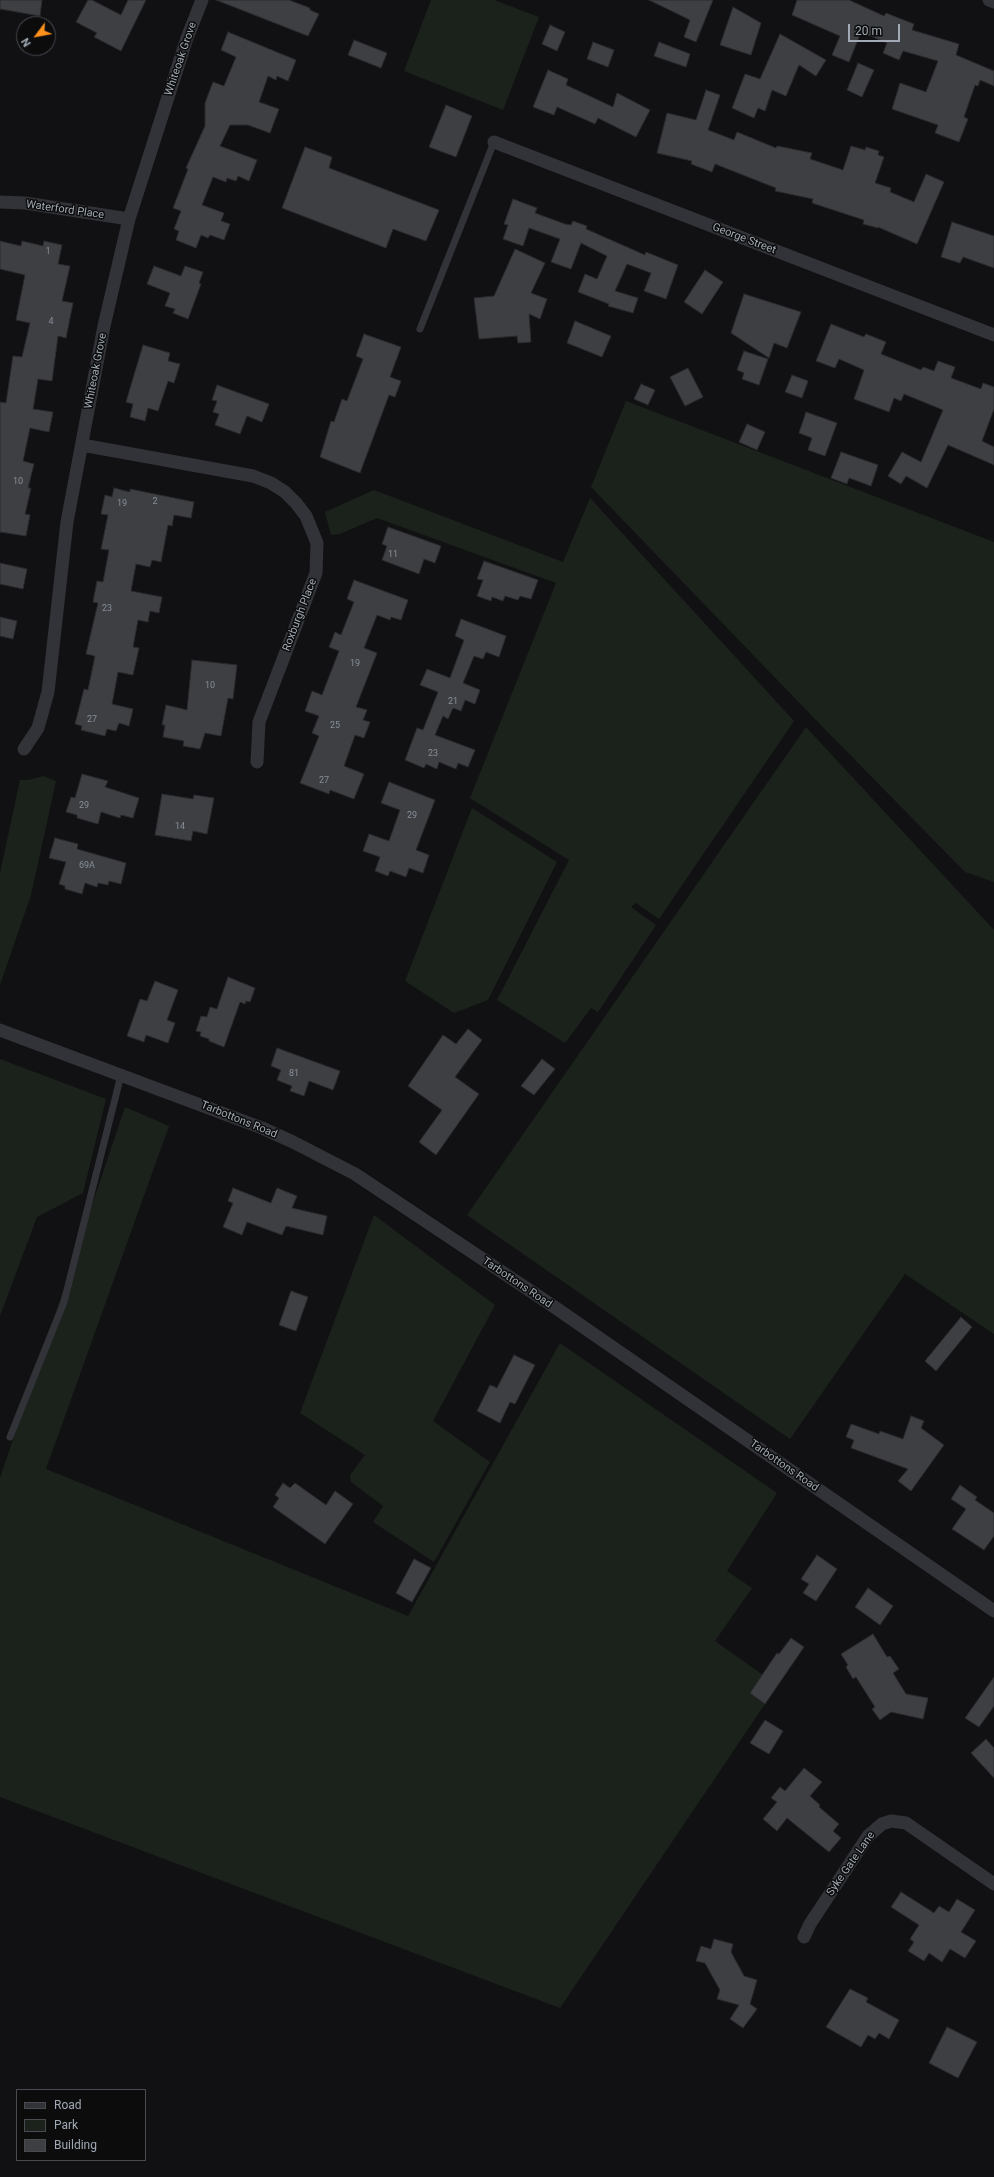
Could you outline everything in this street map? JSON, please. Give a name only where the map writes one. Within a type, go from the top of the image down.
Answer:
[{"type":"street","name":"Whiteoak Grove","points":[[24,749],[38,728],[48,692],[60,573],[67,522],[104,326],[129,219],[187,38],[202,0]]},
{"type":"street","points":[[989,0],[994,2]]},
{"type":"street","name":"George Street","points":[[494,142],[994,335]]},
{"type":"street","name":"Waterford Place","points":[[0,202],[25,203],[129,219]]},
{"type":"street","name":"Roxburgh Place","points":[[82,445],[253,476],[271,483],[285,492],[306,516],[317,543],[316,573],[259,722],[258,762]]},
{"type":"street","name":"Tarbottons Road","points":[[0,1030],[262,1128],[355,1174],[556,1309],[994,1611]]},
{"type":"street","name":"Syke Gate Lane","points":[[804,1937],[810,1924],[868,1836],[882,1824],[891,1821],[906,1823],[994,1884]]},
{"type":"lane","points":[[420,329],[494,142]]},
{"type":"lane","points":[[10,1437],[64,1302],[121,1075]]},
{"type":"green space","points":[[431,0],[494,0],[539,17],[503,110],[404,71]]},
{"type":"green space","points":[[626,401],[994,542],[994,882],[965,872],[591,487]]},
{"type":"green space","points":[[374,490],[563,562],[590,498],[794,721],[659,919],[636,903],[631,907],[656,925],[598,1012],[591,1008],[565,1043],[497,1000],[569,860],[470,798],[556,583],[377,518],[340,534],[331,535],[325,512]]},
{"type":"green space","points":[[806,727],[994,930],[994,1334],[905,1274],[790,1439],[467,1215]]},
{"type":"green space","points":[[43,776],[56,781],[31,895],[0,985],[0,873],[20,780],[28,780]]},
{"type":"green space","points":[[472,808],[557,862],[488,1000],[454,1013],[405,981]]},
{"type":"green space","points":[[0,1059],[106,1099],[83,1193],[37,1217],[0,1316]]},
{"type":"green space","points":[[125,1107],[169,1126],[46,1469],[408,1616],[560,1343],[777,1493],[727,1571],[752,1588],[715,1641],[763,1675],[750,1693],[765,1704],[560,2008],[0,1797],[0,1478]]},
{"type":"green space","points":[[374,1215],[495,1305],[433,1421],[490,1462],[434,1562],[373,1522],[383,1506],[351,1482],[350,1475],[365,1455],[300,1413]]},
{"type":"building","points":[[0,0],[42,0],[40,16],[0,9]]},
{"type":"building","points":[[88,0],[92,0],[121,15],[128,0],[146,0],[121,51],[94,37],[97,33],[76,22]]},
{"type":"building","points":[[216,0],[289,0],[310,8],[310,10],[319,14],[308,36]]},
{"type":"building","points":[[649,0],[713,0],[696,42],[684,37],[690,20]]},
{"type":"building","points":[[797,0],[849,0],[884,16],[886,13],[914,24],[912,30],[959,44],[956,55],[994,71],[994,86],[980,80],[978,86],[975,85],[964,117],[968,119],[959,142],[935,133],[938,125],[892,109],[900,83],[926,92],[938,61],[903,51],[899,60],[883,53],[887,43],[861,32],[849,62],[832,55],[840,36],[792,15]]},
{"type":"building","points":[[733,7],[761,23],[751,55],[720,45]]},
{"type":"building","points":[[550,25],[565,32],[557,51],[542,44]]},
{"type":"building","points":[[228,32],[296,60],[288,81],[277,76],[276,80],[268,76],[259,102],[279,109],[270,133],[248,125],[230,125],[220,146],[257,160],[249,181],[238,176],[236,181],[227,178],[226,182],[213,177],[202,205],[224,213],[221,221],[230,224],[224,240],[210,235],[208,238],[201,235],[196,248],[176,240],[179,231],[174,229],[181,211],[173,208],[188,169],[186,168],[205,126],[205,103],[213,82],[224,86],[236,57],[221,50]]},
{"type":"building","points":[[780,34],[826,60],[816,76],[799,65],[786,96],[772,90],[765,111],[758,108],[754,118],[732,108],[745,74],[760,79]]},
{"type":"building","points":[[354,40],[387,53],[381,68],[348,55]]},
{"type":"building","points":[[593,42],[614,50],[608,67],[587,59]]},
{"type":"building","points":[[659,42],[690,54],[686,67],[654,56]]},
{"type":"building","points":[[858,63],[874,70],[862,97],[847,90]]},
{"type":"building","points":[[548,70],[568,79],[566,85],[613,107],[617,93],[650,110],[636,137],[598,118],[595,124],[557,107],[554,115],[533,107]]},
{"type":"building","points":[[706,90],[720,95],[708,130],[734,140],[737,132],[776,148],[777,146],[812,153],[810,159],[843,170],[851,146],[865,150],[866,147],[879,151],[878,155],[884,157],[875,183],[891,188],[890,192],[914,202],[926,174],[944,182],[917,244],[878,227],[863,224],[864,220],[812,203],[813,199],[775,191],[776,188],[715,164],[712,172],[691,164],[692,161],[657,153],[667,113],[696,120]]},
{"type":"building","points":[[446,105],[472,116],[456,157],[429,147]]},
{"type":"building","points":[[305,147],[332,157],[329,168],[439,210],[426,241],[393,229],[386,248],[282,208]]},
{"type":"building","points":[[513,199],[537,208],[535,213],[565,224],[571,225],[573,221],[587,226],[586,229],[645,255],[646,252],[678,265],[666,299],[644,291],[651,273],[627,264],[615,291],[638,298],[633,313],[608,306],[609,304],[578,292],[585,274],[597,279],[607,256],[581,243],[571,269],[551,262],[560,239],[529,228],[523,246],[503,239],[508,225],[504,224]]},
{"type":"building","points":[[952,222],[994,236],[994,268],[963,257],[960,263],[941,257]]},
{"type":"building","points":[[0,241],[21,246],[22,241],[43,246],[44,241],[62,245],[58,264],[70,266],[62,301],[73,303],[66,338],[58,336],[52,381],[38,379],[33,409],[53,412],[49,432],[30,428],[23,461],[34,464],[28,488],[31,488],[25,514],[30,515],[26,536],[0,532],[0,402],[6,403],[13,356],[22,357],[30,323],[16,320],[25,275],[0,269]]},
{"type":"building","points":[[515,249],[545,263],[531,293],[547,299],[540,319],[529,314],[531,342],[518,343],[517,336],[479,339],[474,298],[494,296]]},
{"type":"building","points":[[154,266],[181,276],[185,266],[203,272],[199,283],[201,284],[188,319],[173,313],[175,309],[165,306],[170,293],[147,284]]},
{"type":"building","points":[[705,270],[723,282],[702,314],[684,302]]},
{"type":"building","points":[[744,294],[801,312],[787,348],[774,343],[769,358],[731,333]]},
{"type":"building","points":[[575,321],[611,336],[602,357],[567,343]]},
{"type":"building","points":[[831,324],[864,337],[866,334],[886,342],[881,354],[921,370],[923,367],[934,371],[938,361],[955,367],[951,378],[981,389],[983,383],[994,387],[994,409],[982,441],[994,447],[994,465],[948,445],[927,488],[906,476],[901,484],[888,476],[902,452],[921,462],[943,410],[904,394],[901,401],[894,398],[889,412],[854,399],[864,370],[839,359],[835,368],[816,361]]},
{"type":"building","points":[[364,334],[401,347],[390,377],[401,381],[395,397],[389,395],[360,473],[320,457],[331,421],[334,422],[342,399],[347,401],[363,359],[356,356]]},
{"type":"building","points":[[143,345],[170,353],[168,361],[180,364],[174,383],[168,381],[158,411],[148,408],[145,421],[130,417],[133,404],[126,402]]},
{"type":"building","points":[[744,351],[768,359],[759,385],[742,379],[744,373],[737,370]]},
{"type":"building","points":[[688,368],[703,397],[685,406],[670,377]]},
{"type":"building","points":[[792,375],[808,381],[802,398],[785,392]]},
{"type":"building","points":[[641,384],[655,390],[648,405],[634,399]]},
{"type":"building","points":[[217,385],[269,404],[262,422],[247,416],[240,434],[215,425],[219,414],[213,412],[217,401],[212,400]]},
{"type":"building","points":[[806,412],[837,423],[825,456],[808,450],[812,438],[799,433]]},
{"type":"building","points":[[747,424],[765,432],[757,450],[739,442]]},
{"type":"building","points":[[841,452],[878,465],[871,486],[849,478],[847,484],[831,478]]},
{"type":"building","points":[[114,488],[130,492],[130,489],[194,502],[191,518],[174,515],[172,526],[168,525],[161,562],[152,560],[150,567],[136,564],[131,591],[162,597],[159,613],[150,611],[148,622],[138,620],[133,647],[139,648],[133,675],[118,672],[112,704],[133,709],[129,726],[119,723],[116,731],[107,729],[105,736],[81,730],[82,726],[75,724],[84,689],[88,690],[95,656],[86,654],[98,603],[93,602],[97,581],[103,582],[109,550],[101,549],[108,515],[101,514],[105,495],[112,497]]},
{"type":"building","points":[[388,527],[441,546],[435,563],[424,559],[419,574],[382,560],[387,546],[382,544]]},
{"type":"building","points":[[484,561],[538,580],[531,599],[520,596],[518,600],[505,596],[503,601],[492,597],[491,601],[477,596],[483,580],[477,579]]},
{"type":"building","points":[[0,563],[27,569],[23,589],[0,584]]},
{"type":"building","points":[[354,580],[408,600],[401,620],[391,617],[390,620],[377,615],[364,648],[377,653],[356,707],[367,710],[363,720],[370,722],[364,738],[355,735],[344,766],[364,774],[354,799],[330,790],[329,794],[300,783],[319,736],[312,733],[319,716],[305,711],[312,691],[322,695],[339,651],[329,647],[335,632],[341,635],[354,602],[347,599]]},
{"type":"building","points":[[0,617],[17,621],[13,639],[0,636]]},
{"type":"building","points":[[461,619],[506,636],[499,657],[486,652],[483,659],[474,656],[463,683],[480,690],[475,704],[465,700],[461,711],[453,708],[448,719],[443,716],[435,735],[475,750],[468,767],[458,763],[456,769],[439,762],[437,769],[426,764],[424,768],[405,760],[417,728],[423,730],[438,692],[420,685],[427,669],[450,678],[464,640],[455,636]]},
{"type":"building","points":[[192,660],[237,665],[233,699],[228,698],[221,736],[205,733],[200,749],[183,746],[184,741],[163,737],[165,725],[162,725],[166,705],[187,710]]},
{"type":"building","points":[[82,774],[108,781],[105,787],[139,798],[133,818],[121,815],[120,818],[101,812],[98,824],[77,818],[77,815],[66,812],[71,797],[75,798]]},
{"type":"building","points":[[389,782],[435,800],[416,850],[429,855],[423,873],[409,868],[406,877],[390,871],[388,876],[375,871],[380,857],[363,851],[369,834],[389,841],[400,810],[381,803]]},
{"type":"building","points":[[162,794],[193,799],[194,795],[214,798],[207,834],[193,831],[191,841],[155,835]]},
{"type":"building","points":[[55,838],[78,844],[77,849],[126,863],[121,884],[109,881],[108,885],[98,883],[97,887],[85,883],[82,894],[65,889],[65,886],[59,884],[66,862],[49,858]]},
{"type":"building","points":[[228,977],[255,988],[250,1002],[246,1001],[245,1004],[240,1002],[224,1047],[200,1036],[201,1032],[196,1031],[201,1016],[207,1017],[210,1007],[217,1009]]},
{"type":"building","points":[[155,981],[178,990],[167,1020],[175,1023],[168,1043],[146,1035],[144,1042],[127,1036],[140,999],[147,1001]]},
{"type":"building","points":[[468,1029],[482,1040],[455,1077],[479,1094],[436,1155],[419,1142],[442,1110],[408,1086],[443,1035],[456,1044]]},
{"type":"building","points":[[277,1048],[340,1071],[333,1090],[309,1081],[304,1096],[290,1091],[292,1086],[277,1080],[281,1070],[271,1066]]},
{"type":"building","points":[[542,1059],[555,1069],[534,1095],[521,1086]]},
{"type":"building","points":[[233,1188],[271,1203],[277,1188],[297,1196],[292,1208],[327,1216],[323,1235],[286,1226],[282,1235],[247,1222],[242,1235],[223,1227],[233,1203],[228,1201]]},
{"type":"building","points":[[291,1291],[308,1297],[296,1331],[279,1325]]},
{"type":"building","points":[[961,1317],[972,1327],[936,1371],[925,1361]]},
{"type":"building","points":[[514,1355],[535,1365],[515,1404],[510,1402],[500,1423],[477,1411],[490,1385],[497,1388]]},
{"type":"building","points":[[911,1416],[924,1421],[921,1428],[944,1445],[911,1491],[898,1481],[908,1469],[851,1448],[854,1440],[846,1437],[851,1424],[879,1434],[880,1431],[903,1439]]},
{"type":"building","points":[[283,1483],[290,1488],[295,1483],[326,1505],[335,1491],[353,1504],[325,1544],[273,1507],[279,1498],[275,1495]]},
{"type":"building","points":[[960,1485],[977,1497],[975,1500],[994,1513],[994,1536],[984,1550],[952,1529],[966,1509],[951,1499]]},
{"type":"building","points":[[817,1555],[837,1569],[816,1601],[803,1593],[809,1584],[801,1579]]},
{"type":"building","points":[[414,1559],[431,1568],[412,1602],[396,1593]]},
{"type":"building","points":[[868,1588],[893,1606],[880,1625],[855,1607]]},
{"type":"building","points":[[873,1634],[887,1657],[890,1656],[899,1669],[893,1673],[906,1694],[928,1698],[923,1719],[891,1712],[880,1720],[872,1709],[875,1707],[856,1677],[853,1679],[846,1667],[848,1665],[841,1654]]},
{"type":"building","points":[[791,1638],[804,1647],[765,1704],[750,1693],[777,1653],[779,1654]]},
{"type":"building","points":[[994,1677],[994,1706],[979,1727],[965,1718]]},
{"type":"building","points":[[765,1720],[783,1731],[769,1754],[750,1743]]},
{"type":"building","points":[[986,1739],[994,1748],[994,1778],[971,1753]]},
{"type":"building","points":[[804,1768],[822,1782],[810,1796],[820,1805],[819,1807],[839,1824],[833,1831],[841,1838],[829,1852],[787,1818],[777,1831],[763,1819],[777,1802],[771,1798],[780,1787],[785,1791]]},
{"type":"building","points":[[901,1892],[934,1913],[939,1906],[949,1912],[957,1899],[975,1910],[961,1932],[976,1941],[965,1958],[950,1949],[942,1962],[929,1953],[924,1961],[908,1951],[914,1942],[910,1939],[919,1925],[891,1907]]},
{"type":"building","points":[[714,1939],[733,1944],[731,1952],[744,1976],[757,1980],[750,2004],[757,2009],[743,2028],[730,2019],[739,2005],[717,1999],[720,1990],[705,1963],[696,1961],[701,1946],[711,1949]]},
{"type":"building","points":[[850,1989],[868,1998],[866,2002],[899,2020],[889,2039],[879,2033],[875,2039],[868,2035],[861,2047],[826,2027]]},
{"type":"building","points":[[947,2027],[977,2042],[958,2078],[929,2063]]}]
